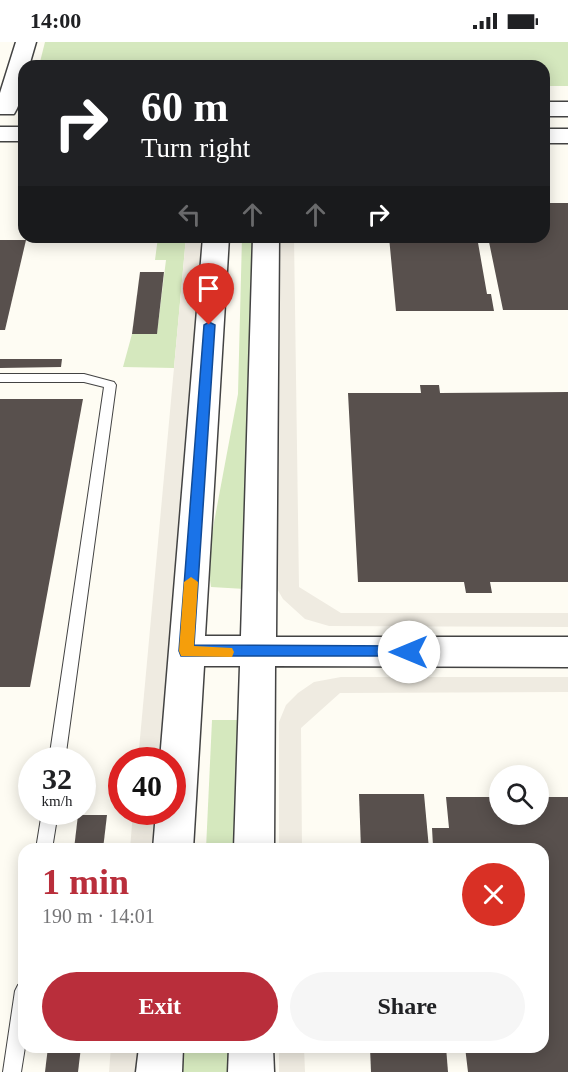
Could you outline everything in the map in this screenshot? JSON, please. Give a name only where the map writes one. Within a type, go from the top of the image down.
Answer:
[{"type":"street","points":[[22,60],[26,42]]},
{"type":"street","points":[[10,109],[18,76]]},
{"type":"street","points":[[550,109],[568,109]]},
{"type":"street","points":[[0,134],[18,134]]},
{"type":"street","points":[[550,136],[568,136]]},
{"type":"street","points":[[173,843],[216,243]]},
{"type":"street","points":[[254,843],[266,243]]},
{"type":"street","points":[[186,651],[256,653],[568,652]]},
{"type":"street","points":[[159,1072],[161,1053]]},
{"type":"street","points":[[251,1053],[251,1072]]},
{"type":"lane","points":[[0,378],[84,378],[110,386],[59,747]]},
{"type":"lane","points":[[45,843],[48,825]]},
{"type":"lane","points":[[12,1072],[18,1032]]},
{"type":"green space","points":[[45,42],[568,42],[568,86],[550,86],[550,60],[40,60]]},
{"type":"green space","points":[[157,243],[185,243],[174,368],[123,367],[132,334],[157,333],[166,260],[155,260]]},
{"type":"green space","points":[[242,243],[256,243],[245,589],[211,587],[207,560],[238,394]]},
{"type":"green space","points":[[212,720],[245,720],[241,843],[206,843]]},
{"type":"green space","points":[[180,1053],[236,1053],[235,1072],[178,1072]]},
{"type":"shaded area","points":[[185,243],[203,243],[170,747],[139,747]]},
{"type":"shaded area","points":[[278,243],[294,243],[299,587],[341,613],[568,613],[568,627],[329,626],[305,619],[283,599],[276,587]]},
{"type":"shaded area","points":[[341,677],[568,677],[568,692],[340,693],[301,728],[302,843],[279,843],[279,722],[286,705],[314,682]]},
{"type":"shaded area","points":[[132,825],[165,825],[164,843],[130,843]]},
{"type":"shaded area","points":[[111,1053],[151,1053],[150,1072],[109,1072]]},
{"type":"shaded area","points":[[279,1053],[304,1053],[305,1072],[279,1072]]},
{"type":"building","points":[[550,203],[568,203],[568,310],[503,310],[489,243],[550,243]]},
{"type":"building","points":[[0,240],[18,240],[18,243],[25,243],[5,330],[0,330]]},
{"type":"building","points":[[390,243],[478,243],[487,294],[491,294],[494,311],[396,311]]},
{"type":"building","points":[[140,272],[164,272],[157,334],[132,334]]},
{"type":"building","points":[[0,359],[62,359],[61,367],[0,368]]},
{"type":"building","points":[[420,385],[439,385],[440,393],[568,392],[568,582],[490,582],[492,593],[466,593],[464,582],[358,582],[348,393],[421,393]]},
{"type":"building","points":[[0,399],[83,399],[30,687],[0,687]]},
{"type":"building","points":[[359,794],[424,794],[428,843],[361,843]]},
{"type":"building","points":[[446,797],[489,797],[489,825],[549,825],[549,797],[568,797],[568,1072],[468,1072],[466,1053],[549,1053],[549,843],[433,843],[432,828],[449,828]]},
{"type":"building","points":[[96,815],[107,815],[104,843],[75,843],[77,825],[96,825]]},
{"type":"building","points":[[47,1053],[80,1053],[78,1072],[45,1072]]},
{"type":"building","points":[[370,1053],[446,1053],[448,1072],[371,1072]]},
{"type":"slow traffic","points":[[191,582],[186,651],[227,652]]},
{"type":"route","points":[[209,325],[186,651],[409,652]]}]
